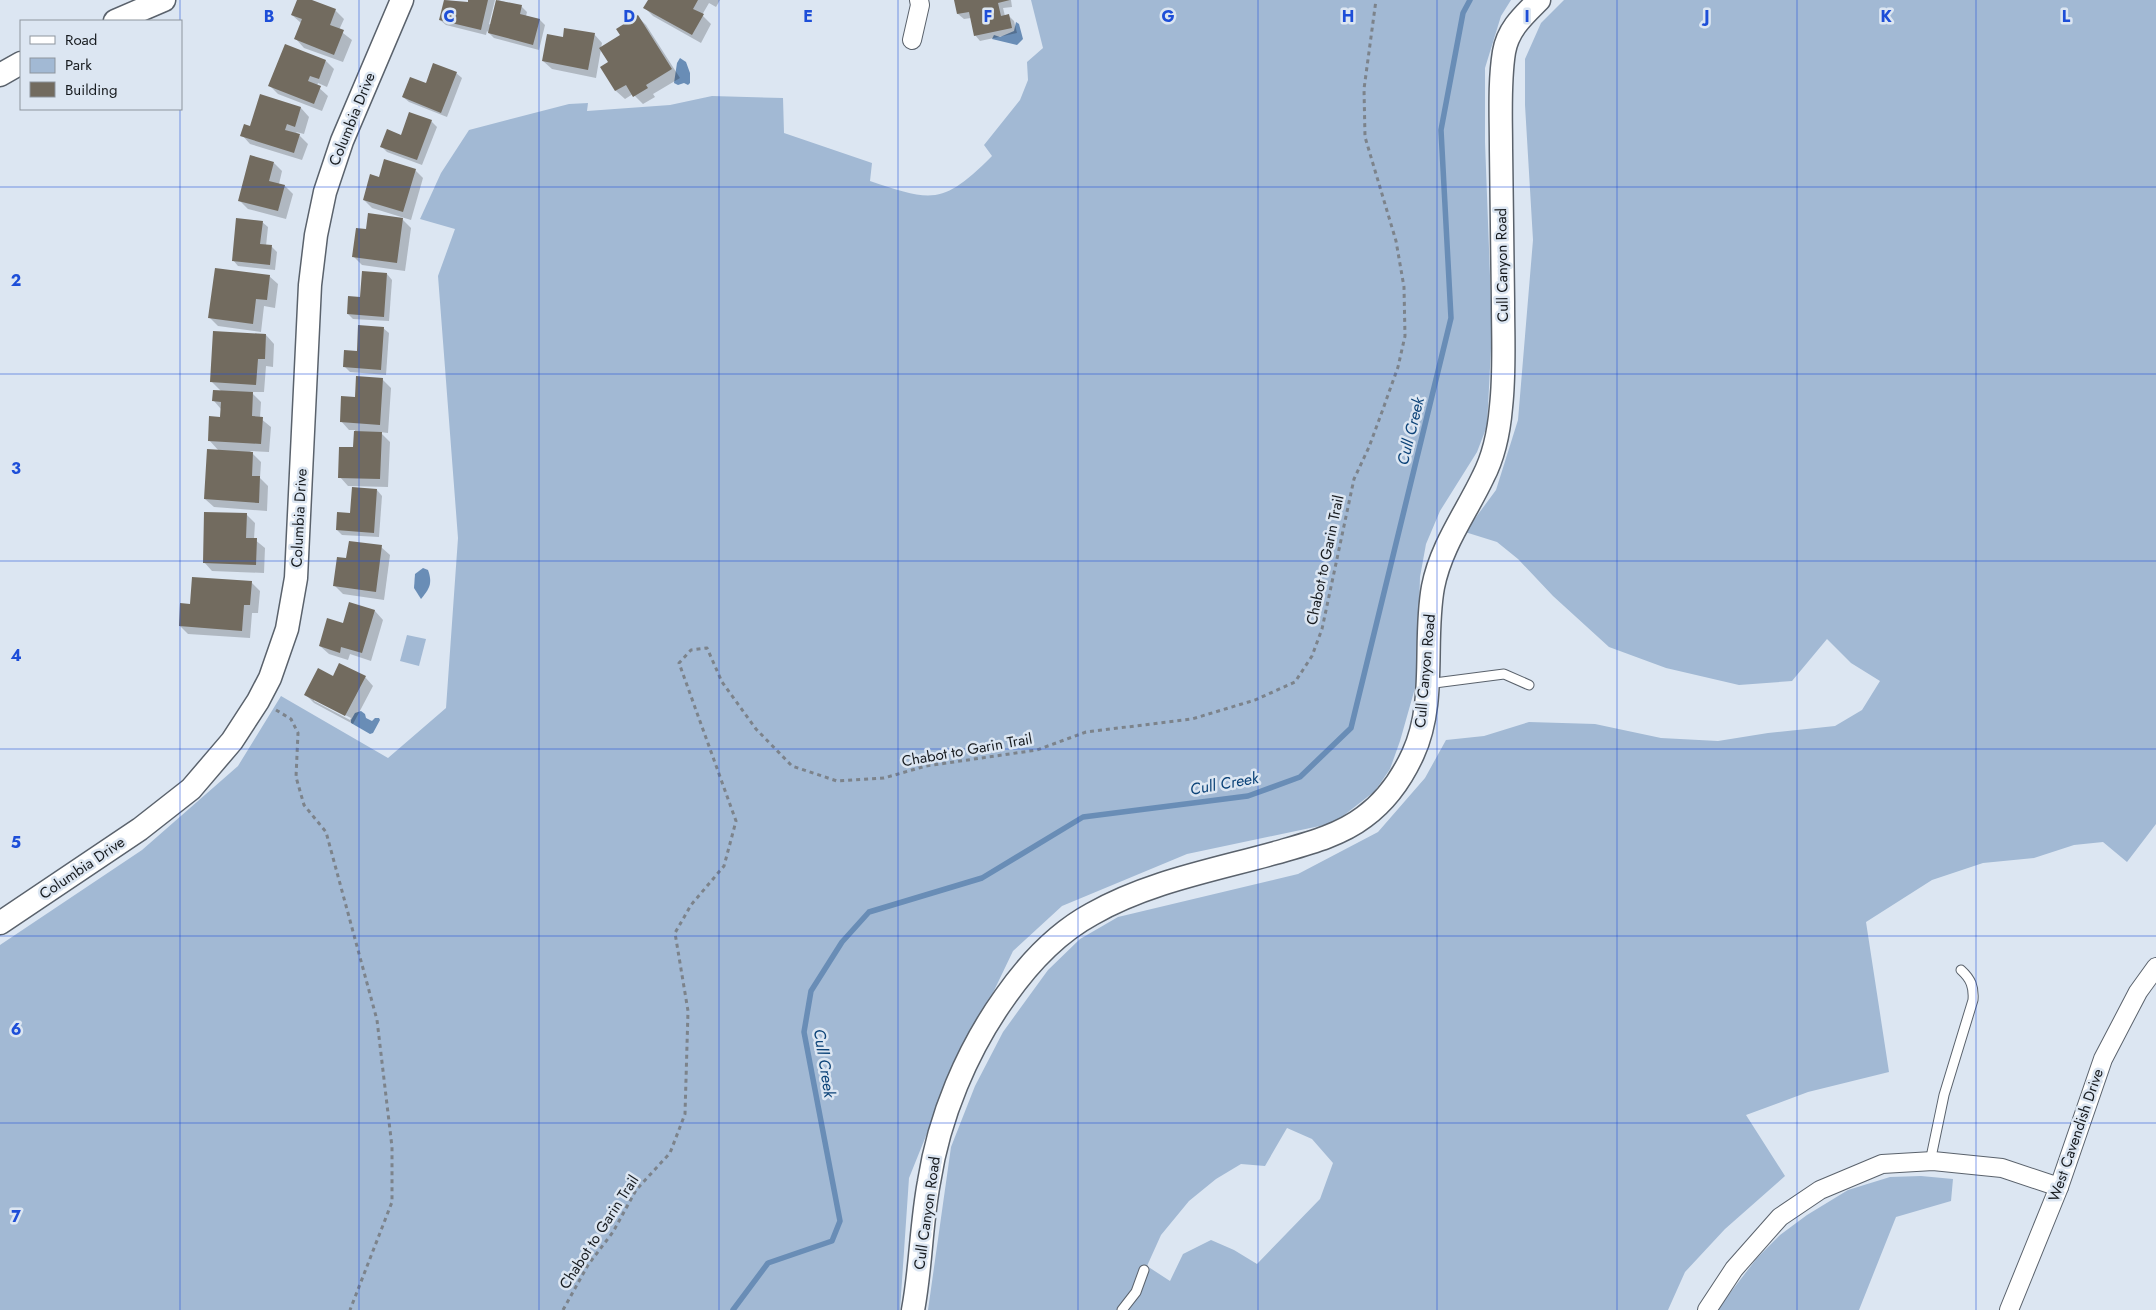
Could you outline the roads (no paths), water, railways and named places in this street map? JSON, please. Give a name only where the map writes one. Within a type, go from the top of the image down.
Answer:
[{"type":"street","points":[[117,20],[164,0]]},
{"type":"street","name":"Columbia Drive","points":[[0,923],[140,829],[179,800],[215,763],[232,741],[258,701],[280,653],[287,629],[296,578],[310,285],[316,235],[325,192],[339,150],[402,0]]},
{"type":"street","points":[[912,40],[920,5],[919,0]]},
{"type":"street","name":"Cull Canyon Road","points":[[913,1310],[929,1179],[947,1112],[965,1067],[981,1035],[1003,999],[1023,972],[1064,932],[1092,914],[1124,899],[1158,886],[1317,841],[1362,819],[1381,803],[1405,770],[1419,742],[1425,711],[1430,606],[1436,573],[1443,553],[1483,477],[1492,454],[1498,428],[1503,372],[1501,107],[1504,50],[1514,24],[1539,0]]},
{"type":"street","points":[[0,75],[20,64]]},
{"type":"street","name":"West Cavendish Drive","points":[[2009,1310],[2058,1187],[2102,1059],[2138,992],[2156,967]]},
{"type":"street","points":[[1707,1310],[1734,1269],[1780,1217],[1820,1190],[1882,1164],[1930,1162],[2002,1168],[2058,1187]]},
{"type":"lane","points":[[1427,684],[1504,674],[1529,685]]},
{"type":"lane","points":[[1930,1162],[1944,1095],[1973,1000],[1972,984],[1968,976],[1961,970]]},
{"type":"lane","points":[[1122,1310],[1136,1292],[1144,1270]]},
{"type":"waterway","name":"Cull Creek","points":[[733,1310],[768,1263],[832,1241],[840,1221],[804,1032],[811,991],[842,942],[869,912],[982,878],[1083,817],[1248,796],[1300,777],[1351,728],[1451,318],[1441,130],[1463,13],[1470,0]]}]
